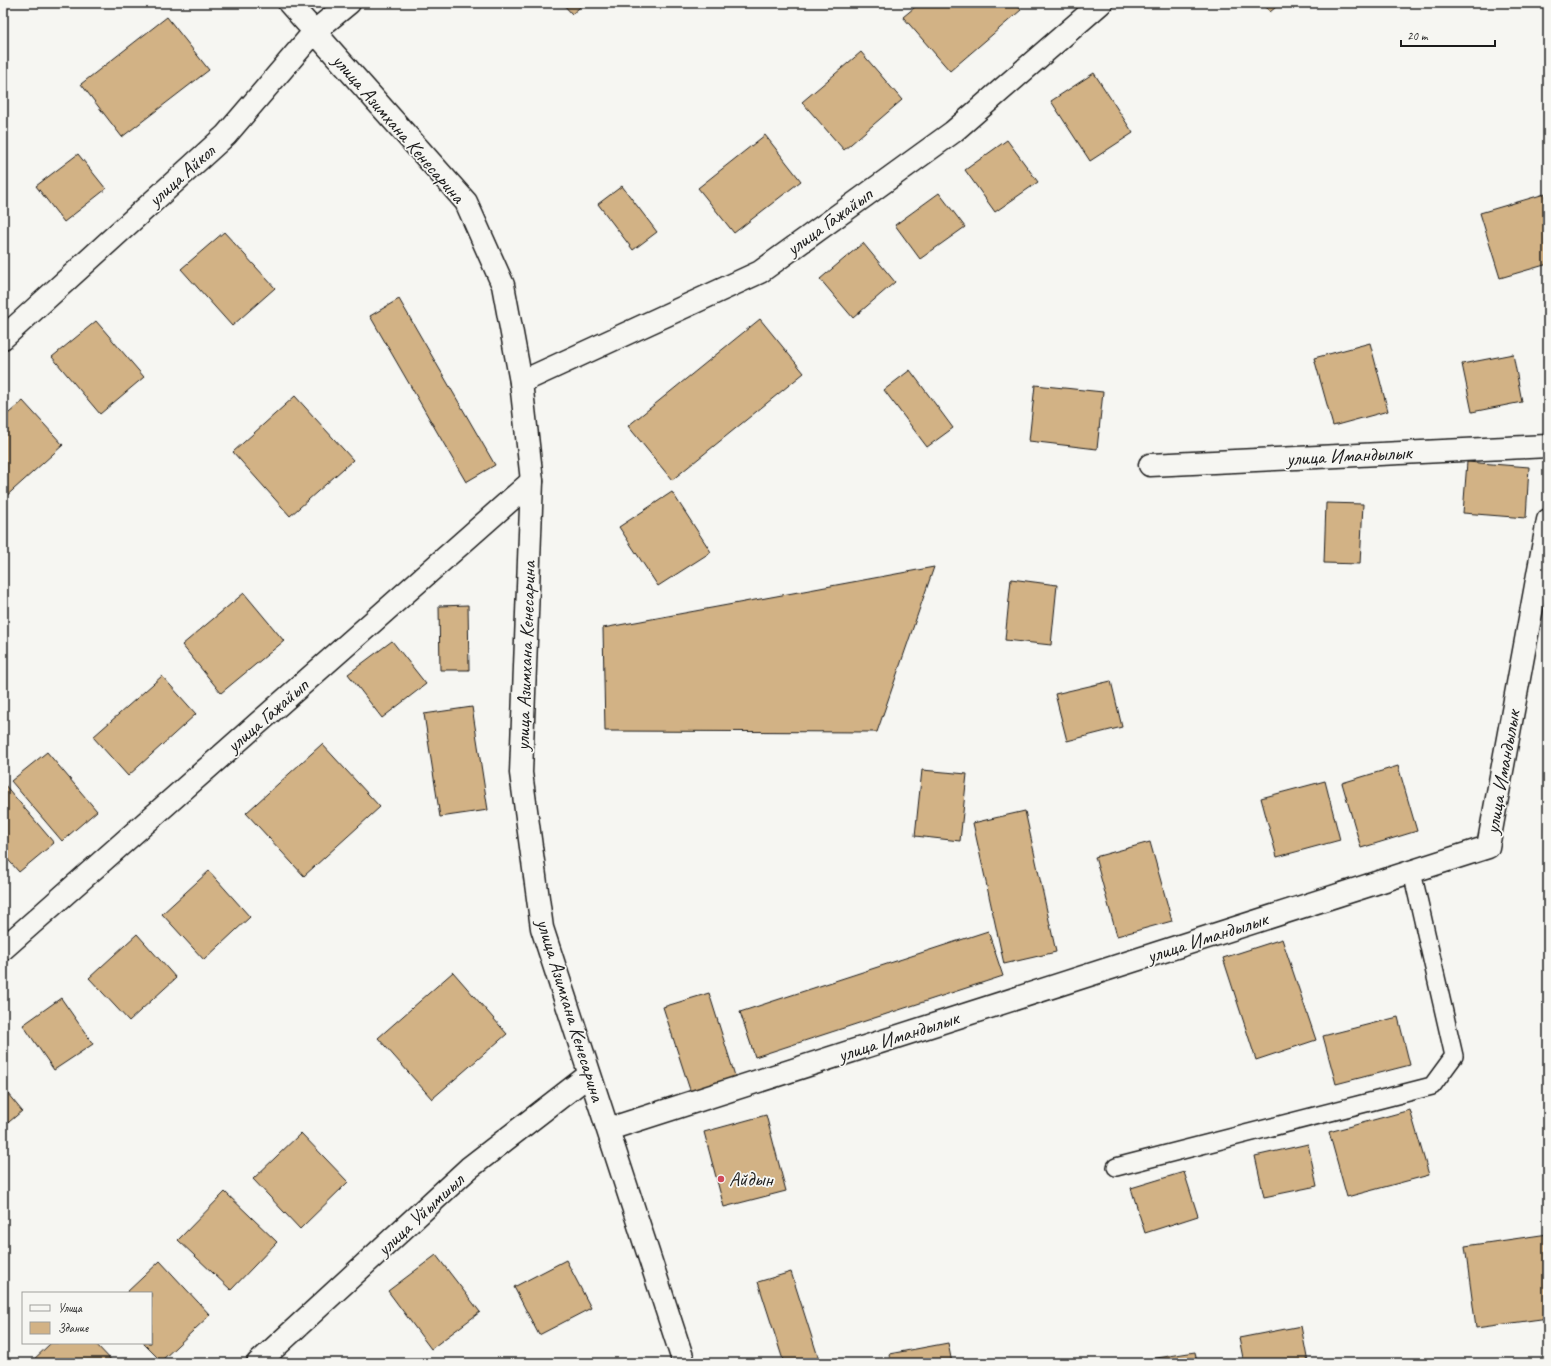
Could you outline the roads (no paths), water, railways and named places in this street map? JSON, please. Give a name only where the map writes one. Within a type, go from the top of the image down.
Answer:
[{"type":"street","name":"улица Азимхана Кенесарина","points":[[289,3],[466,202],[503,285],[521,382],[532,481],[521,774],[542,928],[589,1075],[609,1129],[684,1363]]},
{"type":"street","name":"улица Айкол","points":[[3,338],[226,135],[315,31],[349,3]]},
{"type":"street","name":"улица Гажайып","points":[[521,382],[760,272],[953,132],[1101,3]]},
{"type":"street","name":"улица Имандылык","points":[[1150,465],[1548,446]]},
{"type":"street","name":"улица Гажайып","points":[[3,949],[532,481]]},
{"type":"street","name":"улица Имандылык","points":[[609,1129],[1488,848],[1548,520]]},
{"type":"street","name":"улица Уйымшыл","points":[[258,1363],[470,1168],[589,1075]]},
{"type":"lane","points":[[1116,1167],[1432,1086],[1454,1056],[1412,872]]},
{"type":"place","name":"Айдын","points":[[721,1179]]}]
